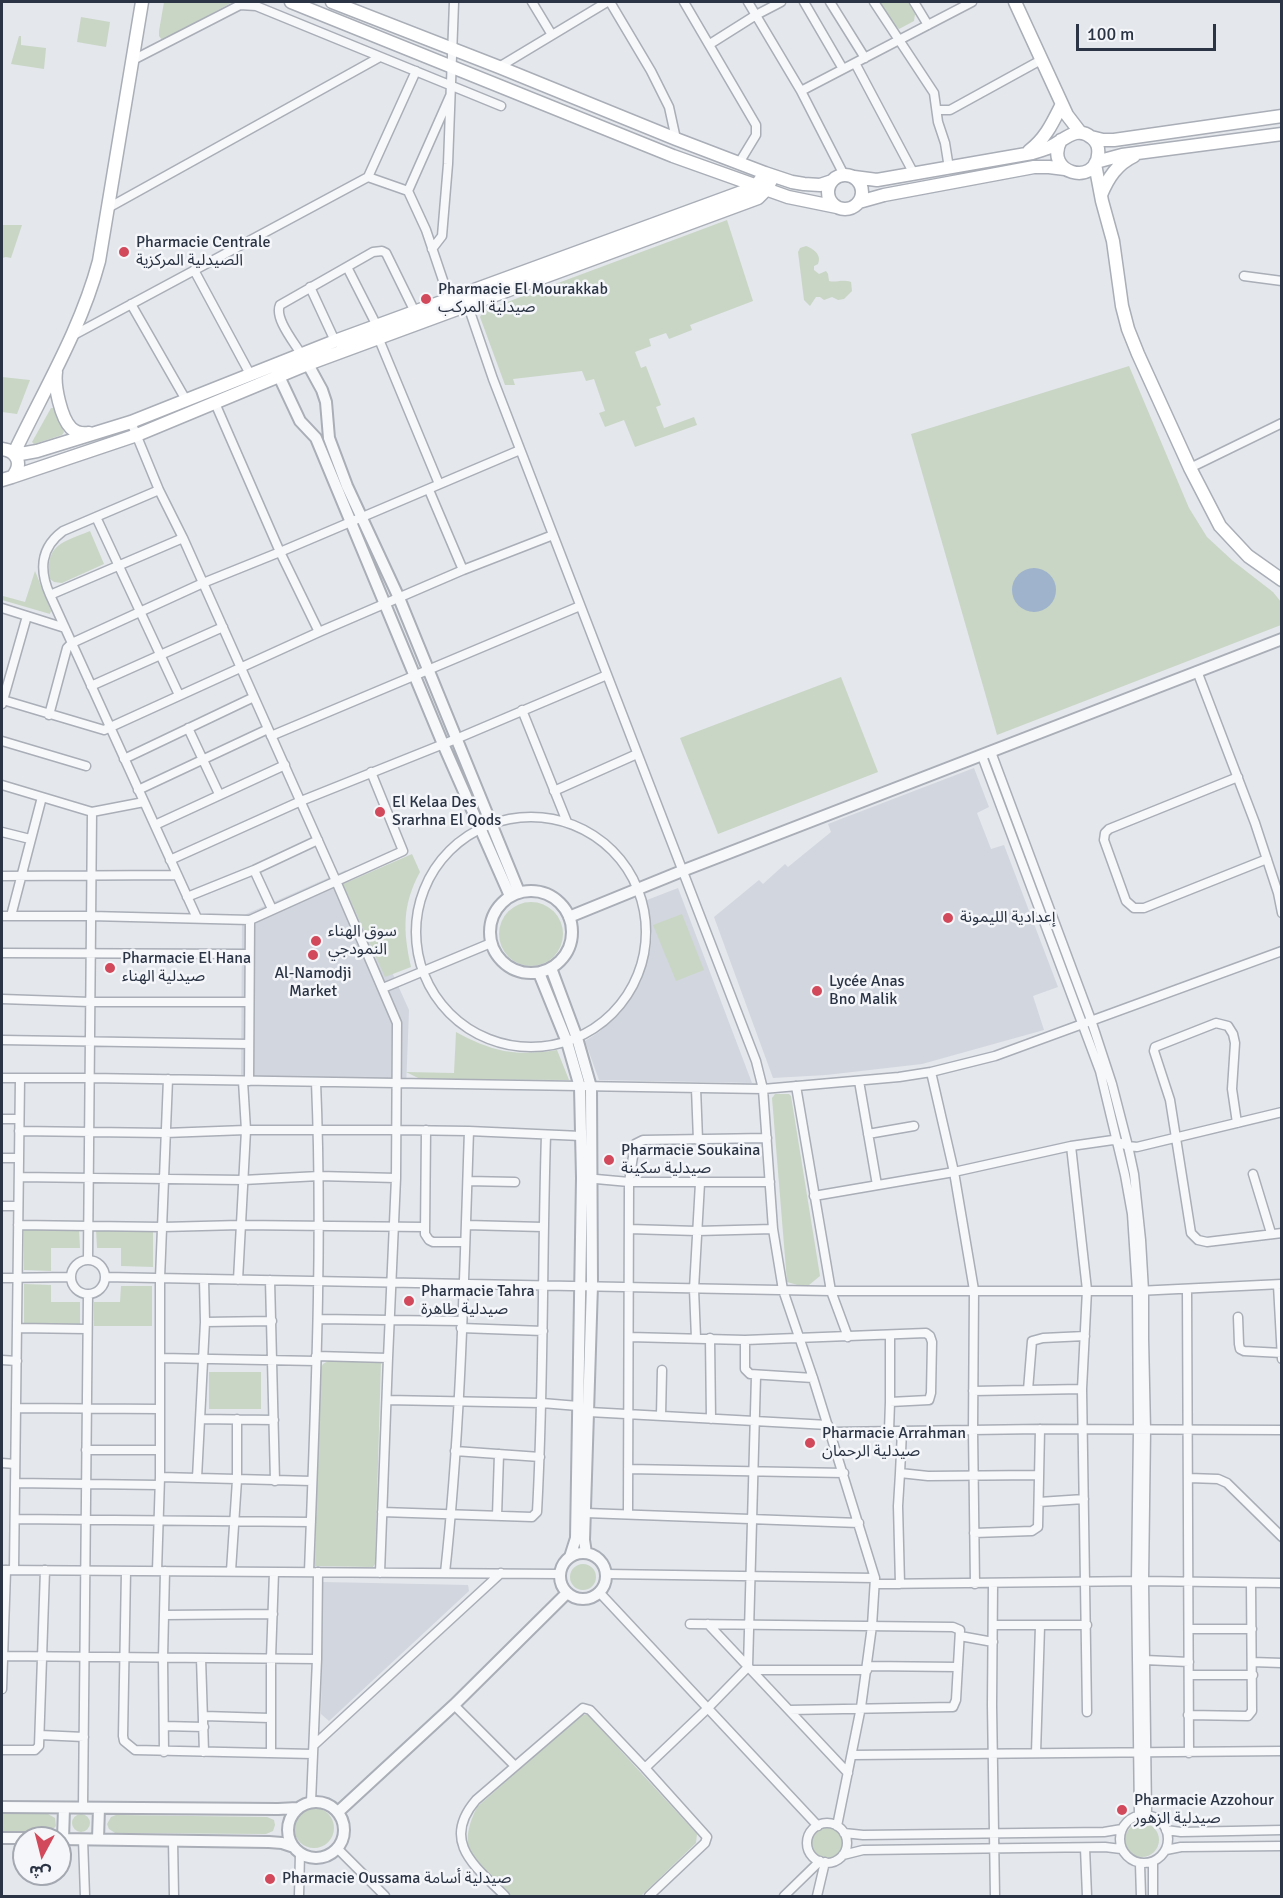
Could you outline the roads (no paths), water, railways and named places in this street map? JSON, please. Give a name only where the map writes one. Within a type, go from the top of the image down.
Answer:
[{"type":"main road","points":[[8,452],[30,419],[72,336],[94,279],[99,261],[142,2]]},
{"type":"main road","points":[[291,2],[673,156],[803,201]]},
{"type":"main road","points":[[332,2],[359,6],[453,49],[676,140],[792,182],[804,184],[820,185],[849,176],[877,180],[1021,155],[1051,147],[1073,133],[1103,140],[1128,138],[1281,116]]},
{"type":"main road","points":[[1015,2],[1067,115],[1098,147],[1096,163],[1101,198],[1113,241],[1122,306],[1128,329],[1190,468],[1220,526],[1248,556],[1281,580]]},
{"type":"main road","points":[[1061,104],[1064,118],[1058,158],[1068,171],[1092,187],[1101,198]]},
{"type":"main road","points":[[1021,155],[1039,143],[1049,130],[1061,104]]},
{"type":"main road","points":[[748,201],[776,198],[842,208],[852,207],[859,202],[884,195],[1034,167],[1049,166],[1068,171],[1085,172],[1096,163],[1140,153],[1281,134]]},
{"type":"main road","points":[[1101,198],[1106,183],[1122,163],[1140,153]]},
{"type":"main road","points":[[466,299],[758,198],[769,174]]},
{"type":"main road","points":[[849,176],[862,188],[859,202]]},
{"type":"main road","points":[[832,182],[829,195],[837,207]]},
{"type":"main road","points":[[8,452],[37,451],[131,422],[274,364],[305,359],[762,188]]},
{"type":"main road","points":[[7,479],[136,435],[279,377],[335,341],[377,332],[415,312],[451,305]]},
{"type":"main road","points":[[58,364],[55,383],[68,425],[72,430],[84,434],[108,429]]},
{"type":"main road","points":[[2,493],[7,479],[18,469],[18,459],[8,452]]},
{"type":"street","points":[[532,2],[552,35]]},
{"type":"street","points":[[499,67],[608,2],[651,71],[669,107],[676,140]]},
{"type":"street","points":[[684,2],[756,125],[756,135],[739,163]]},
{"type":"street","points":[[748,2],[849,176]]},
{"type":"street","points":[[710,44],[781,2]]},
{"type":"street","points":[[804,2],[843,69]]},
{"type":"street","points":[[830,2],[865,58]]},
{"type":"street","points":[[874,2],[934,93],[949,168]]},
{"type":"street","points":[[914,2],[928,25]]},
{"type":"street","points":[[801,91],[972,2]]},
{"type":"street","points":[[131,61],[244,3],[416,71],[452,89],[501,106]]},
{"type":"street","points":[[432,249],[442,236],[457,3]]},
{"type":"street","points":[[381,57],[383,40]]},
{"type":"street","points":[[108,208],[381,57],[396,45]]},
{"type":"street","points":[[937,110],[950,110],[1041,60]]},
{"type":"street","points":[[855,63],[914,174]]},
{"type":"street","points":[[72,336],[368,177],[416,71]]},
{"type":"street","points":[[408,191],[452,89]]},
{"type":"street","points":[[368,177],[408,191],[426,230],[451,305]]},
{"type":"street","points":[[415,312],[386,253],[382,251],[373,252],[283,303],[278,309],[278,317],[317,380],[326,402],[329,438],[385,605],[479,828],[515,894]]},
{"type":"street","points":[[347,267],[377,332],[439,484]]},
{"type":"street","points":[[194,270],[250,374]]},
{"type":"street","points":[[1244,276],[1281,281]]},
{"type":"street","points":[[310,287],[335,341]]},
{"type":"street","points":[[466,299],[520,450],[756,1061],[763,1089],[773,1229],[783,1290],[829,1428],[875,1581],[872,1626],[861,1707],[837,1826]]},
{"type":"street","points":[[131,304],[186,400]]},
{"type":"street","points":[[274,364],[300,421],[316,438],[399,598],[490,824],[515,894]]},
{"type":"street","points":[[215,403],[280,552],[319,632]]},
{"type":"street","points":[[131,422],[159,490],[183,538],[301,801],[397,1023],[395,1226],[380,1572]]},
{"type":"street","points":[[1190,468],[1281,423]]},
{"type":"street","points":[[309,431],[327,424]]},
{"type":"street","points":[[49,715],[68,648],[72,644],[203,583],[520,450]]},
{"type":"street","points":[[159,490],[63,531],[52,539],[43,563],[43,575],[50,595],[197,918]]},
{"type":"street","points":[[429,490],[463,570]]},
{"type":"street","points":[[96,517],[179,695]]},
{"type":"street","points":[[27,616],[2,702],[104,730],[319,632],[463,570],[553,535]]},
{"type":"street","points":[[50,595],[183,538]]},
{"type":"street","points":[[138,790],[203,759],[415,675],[580,606]]},
{"type":"street","points":[[2,608],[65,628]]},
{"type":"street","points":[[91,686],[223,627]]},
{"type":"street","points":[[570,917],[682,871],[1281,639]]},
{"type":"street","points":[[1197,672],[1267,859],[1278,893],[1281,913]]},
{"type":"street","points":[[170,860],[301,801],[607,675]]},
{"type":"street","points":[[124,759],[254,697]]},
{"type":"street","points":[[522,710],[567,822]]},
{"type":"street","points":[[188,728],[219,794]]},
{"type":"street","points":[[2,741],[86,766]]},
{"type":"street","points":[[554,791],[638,754]]},
{"type":"street","points":[[987,754],[1112,1084],[1128,1146],[1138,1210],[1144,1338],[1140,1581],[1143,1815]]},
{"type":"street","points":[[154,825],[285,765]]},
{"type":"street","points":[[42,797],[22,877],[6,916],[250,920],[403,851],[371,772]]},
{"type":"street","points":[[1238,777],[1109,829],[1105,833],[1104,840],[1126,901],[1131,907],[1140,909],[1267,859]]},
{"type":"street","points":[[2,785],[92,812],[144,802]]},
{"type":"street","points":[[88,1259],[92,812]]},
{"type":"street","points":[[516,817],[542,817],[567,822],[597,837],[614,852],[622,860],[639,890],[646,918],[646,948],[638,976],[624,1002],[603,1023],[572,1040],[532,1048],[497,1043],[465,1027],[439,1003],[422,972],[416,951],[415,928],[418,906],[425,884],[438,862],[457,843],[479,828],[516,817]]},
{"type":"street","points":[[2,832],[30,839]]},
{"type":"street","points":[[188,897],[318,840]]},
{"type":"street","points":[[254,870],[272,909]]},
{"type":"street","points":[[2,876],[177,875]]},
{"type":"street","points":[[534,891],[549,895],[561,904],[570,917],[572,931],[570,946],[563,959],[551,968],[539,972],[524,973],[509,967],[498,957],[491,943],[490,925],[497,908],[515,894],[534,891]]},
{"type":"street","points":[[238,1280],[249,1044],[250,920]]},
{"type":"street","points":[[383,988],[491,943]]},
{"type":"street","points":[[2,1078],[763,1089],[859,1081],[931,1072],[995,1056],[1281,951]]},
{"type":"street","points":[[2,953],[249,954]]},
{"type":"street","points":[[551,968],[585,1087],[592,1285],[584,1540],[586,1553]]},
{"type":"street","points":[[539,972],[572,1040]]},
{"type":"street","points":[[2,999],[90,1002],[249,1002]]},
{"type":"street","points":[[1087,1022],[1125,1174],[1141,1291]]},
{"type":"street","points":[[1237,1123],[1232,1089],[1235,1043],[1228,1026],[1216,1023],[1154,1048],[1170,1100],[1191,1233],[1194,1238],[1207,1242],[1281,1233]]},
{"type":"street","points":[[2,1040],[249,1044]]},
{"type":"street","points":[[931,1072],[954,1172],[975,1290],[973,1430],[975,1584]]},
{"type":"street","points":[[2,1689],[2,1616],[15,1519],[20,1078]]},
{"type":"street","points":[[164,1752],[164,1615],[158,1519],[160,1278],[168,1079]]},
{"type":"street","points":[[859,1081],[877,1185]]},
{"type":"street","points":[[311,1802],[317,1659],[311,1522],[319,1280],[316,1082]]},
{"type":"street","points":[[796,1086],[831,1291],[848,1337]]},
{"type":"street","points":[[570,1557],[576,1538],[580,1285],[587,1179],[581,1136],[585,1087]]},
{"type":"street","points":[[696,1088],[698,1140]]},
{"type":"street","points":[[814,1196],[954,1172],[1071,1146],[1117,1141],[1137,1147],[1281,1112]]},
{"type":"street","points":[[2,1119],[20,1119]]},
{"type":"street","points":[[868,1134],[914,1126]]},
{"type":"street","points":[[19,1131],[165,1133],[246,1130],[426,1130],[581,1136]]},
{"type":"street","points":[[426,1130],[424,1227],[427,1238],[433,1242],[465,1242]]},
{"type":"street","points":[[445,1573],[458,1402],[469,1131]]},
{"type":"street","points":[[382,1512],[532,1517],[536,1515],[542,1403],[546,1135]]},
{"type":"street","points":[[628,1515],[629,1182],[635,1144],[643,1140],[767,1138]]},
{"type":"street","points":[[1071,1146],[1087,1290],[1082,1389],[1087,1712]]},
{"type":"street","points":[[2,1158],[19,1158]]},
{"type":"street","points":[[1253,1174],[1271,1233]]},
{"type":"street","points":[[19,1177],[243,1180],[319,1176],[396,1178]]},
{"type":"street","points":[[587,1179],[629,1182],[770,1182]]},
{"type":"street","points":[[468,1181],[515,1182]]},
{"type":"street","points":[[696,1338],[694,1288],[700,1183]]},
{"type":"street","points":[[2,1206],[18,1206]]},
{"type":"street","points":[[18,1226],[163,1227],[240,1224],[424,1227]]},
{"type":"street","points":[[466,1225],[543,1227]]},
{"type":"street","points":[[629,1229],[697,1231],[773,1229]]},
{"type":"street","points":[[88,1259],[94,1260],[102,1267],[105,1277],[102,1287],[88,1294],[74,1287],[70,1277],[73,1267],[82,1260],[88,1259]]},
{"type":"street","points":[[2,1278],[70,1277]]},
{"type":"street","points":[[105,1277],[831,1291],[1141,1291],[1280,1285],[1281,1359]]},
{"type":"street","points":[[197,1478],[205,1322],[204,1279]]},
{"type":"street","points":[[270,1280],[275,1481]]},
{"type":"street","points":[[1187,1289],[1189,1753]]},
{"type":"street","points":[[83,1808],[88,1294]]},
{"type":"street","points":[[1238,1317],[1240,1349],[1281,1353]]},
{"type":"street","points":[[318,1319],[390,1318],[543,1331]]},
{"type":"street","points":[[205,1322],[272,1321]]},
{"type":"street","points":[[17,1328],[87,1329]]},
{"type":"street","points":[[629,1337],[745,1340],[926,1333],[932,1342],[929,1400],[890,1402]]},
{"type":"street","points":[[889,1431],[890,1336]]},
{"type":"street","points":[[1028,1390],[1032,1341],[1043,1338],[1085,1336]]},
{"type":"street","points":[[710,1338],[711,1419]]},
{"type":"street","points":[[745,1340],[745,1369],[750,1374],[813,1378]]},
{"type":"street","points":[[160,1358],[272,1360],[388,1358]]},
{"type":"street","points":[[2,1360],[16,1361]]},
{"type":"street","points":[[661,1416],[662,1370]]},
{"type":"street","points":[[750,1669],[750,1577],[756,1376]]},
{"type":"street","points":[[974,1391],[1082,1389]]},
{"type":"street","points":[[387,1400],[542,1403],[578,1406],[589,1412],[889,1431],[1281,1430]]},
{"type":"street","points":[[16,1408],[160,1409]]},
{"type":"street","points":[[200,1419],[274,1420]]},
{"type":"street","points":[[231,1571],[237,1480],[237,1419]]},
{"type":"street","points":[[974,1533],[1036,1530],[1039,1523],[1040,1430]]},
{"type":"street","points":[[900,1584],[898,1506],[902,1431]]},
{"type":"street","points":[[86,1450],[160,1450]]},
{"type":"street","points":[[455,1451],[540,1457]]},
{"type":"street","points":[[497,1516],[500,1454]]},
{"type":"street","points":[[2,1463],[15,1464]]},
{"type":"street","points":[[628,1469],[843,1473]]},
{"type":"street","points":[[900,1473],[928,1476],[1038,1475]]},
{"type":"street","points":[[15,1483],[86,1484],[197,1478],[312,1482]]},
{"type":"street","points":[[1188,1478],[1218,1479],[1227,1483],[1281,1537]]},
{"type":"street","points":[[1038,1502],[1084,1499]]},
{"type":"street","points":[[586,1513],[859,1523]]},
{"type":"street","points":[[15,1519],[311,1522]]},
{"type":"street","points":[[586,1553],[599,1560],[606,1574],[599,1592],[594,1596],[580,1599],[567,1593],[560,1574],[563,1564],[570,1557],[586,1553]]},
{"type":"street","points":[[7,1570],[560,1574]]},
{"type":"street","points":[[2,1750],[35,1750],[39,1746],[45,1570]]},
{"type":"street","points":[[126,1570],[124,1741],[135,1750],[164,1752],[271,1753],[314,1749],[501,1574]]},
{"type":"street","points":[[271,1753],[274,1572]]},
{"type":"street","points":[[606,1574],[875,1581],[900,1584],[1140,1581],[1281,1583]]},
{"type":"street","points":[[1140,1581],[1145,1660],[1142,1753]]},
{"type":"street","points":[[1188,1715],[1248,1716],[1251,1714],[1253,1708],[1251,1583]]},
{"type":"street","points":[[993,1584],[992,1753],[995,1896]]},
{"type":"street","points":[[599,1592],[818,1826]]},
{"type":"street","points":[[338,1812],[454,1705],[567,1593]]},
{"type":"street","points":[[164,1615],[273,1614]]},
{"type":"street","points":[[690,1624],[958,1628],[960,1636],[956,1700],[953,1707],[789,1710]]},
{"type":"street","points":[[708,1624],[848,1773]]},
{"type":"street","points":[[993,1625],[1087,1625]]},
{"type":"street","points":[[1036,1753],[1040,1626]]},
{"type":"street","points":[[1189,1629],[1252,1629]]},
{"type":"street","points":[[960,1636],[993,1642]]},
{"type":"street","points":[[2,1656],[317,1659]]},
{"type":"street","points":[[201,1658],[204,1752]]},
{"type":"street","points":[[1145,1660],[1190,1662]]},
{"type":"street","points":[[1252,1662],[1281,1663]]},
{"type":"street","points":[[645,1767],[750,1669],[957,1667]]},
{"type":"street","points":[[1190,1675],[1252,1675]]},
{"type":"street","points":[[454,1705],[514,1766]]},
{"type":"street","points":[[505,1896],[468,1859],[461,1836],[467,1812],[514,1766],[583,1708],[590,1710],[645,1767],[707,1837],[705,1843],[649,1896]]},
{"type":"street","points":[[204,1716],[270,1718]]},
{"type":"street","points":[[164,1726],[204,1727]]},
{"type":"street","points":[[40,1735],[84,1737]]},
{"type":"street","points":[[852,1755],[1281,1751]]},
{"type":"street","points":[[2,1807],[278,1809],[298,1808],[311,1802],[328,1804],[338,1812],[343,1820],[344,1830],[337,1848],[320,1858],[313,1858],[282,1843],[270,1842],[72,1839]]},
{"type":"street","points":[[63,1826],[64,1808]]},
{"type":"street","points":[[98,1839],[99,1808]]},
{"type":"street","points":[[298,1808],[290,1817],[288,1825],[289,1840],[297,1850],[300,1896]]},
{"type":"street","points":[[1143,1815],[1155,1818],[1162,1823],[1166,1830],[1168,1843],[1163,1855],[1153,1862],[1140,1864],[1126,1856],[1121,1849],[1119,1836],[1126,1823],[1143,1815]]},
{"type":"street","points":[[843,1855],[847,1844],[844,1833],[837,1826],[831,1823],[818,1826],[809,1835],[808,1847],[814,1858],[822,1862],[831,1862],[843,1855],[863,1850],[1121,1849]]},
{"type":"street","points":[[844,1833],[863,1835],[994,1834],[1104,1832],[1122,1829]]},
{"type":"street","points":[[1166,1830],[1181,1832],[1281,1830]]},
{"type":"street","points":[[83,1839],[85,1896]]},
{"type":"street","points":[[173,1840],[174,1896]]},
{"type":"street","points":[[1166,1850],[1181,1847],[1281,1846]]},
{"type":"street","points":[[337,1848],[385,1896]]},
{"type":"street","points":[[1084,1848],[1087,1896]]},
{"type":"street","points":[[784,1896],[822,1862]]},
{"type":"street","points":[[817,1896],[822,1862]]},
{"type":"street","points":[[1153,1862],[1153,1896]]},
{"type":"street","points":[[1140,1864],[1141,1896]]},
{"type":"water","points":[[1034,568],[1049,575],[1056,590],[1049,605],[1034,612],[1019,605],[1012,590],[1019,575]]},
{"type":"place","name":"Pharmacie Centrale الصيدلية المركزية","points":[[124,252]]},
{"type":"place","name":"Pharmacie El Mourakkab صيدلية المركب","points":[[426,299]]},
{"type":"place","name":"El Kelaa Des Srarhna El Qods","points":[[380,812]]},
{"type":"place","name":"إعدادية الليمونة","points":[[948,918]]},
{"type":"place","name":"سوق الهناء النمودجي","points":[[316,941]]},
{"type":"place","name":"Al-Namodji Market","points":[[313,955]]},
{"type":"place","name":"Pharmacie El Hana صيدلية الهناء","points":[[110,968]]},
{"type":"place","name":"Lycée Anas Bno Malik","points":[[817,991]]},
{"type":"place","name":"Pharmacie Soukaina صيدلية سكينة","points":[[609,1160]]},
{"type":"place","name":"Pharmacie Tahra صيدلية طاهرة","points":[[409,1301]]},
{"type":"place","name":"Pharmacie Arrahman صيدلية الرحمان","points":[[810,1443]]},
{"type":"place","name":"Pharmacie Azzohour صيدلية الزهور","points":[[1122,1810]]},
{"type":"place","name":"Pharmacie Oussama صيدلية أسامة","points":[[270,1879]]}]
